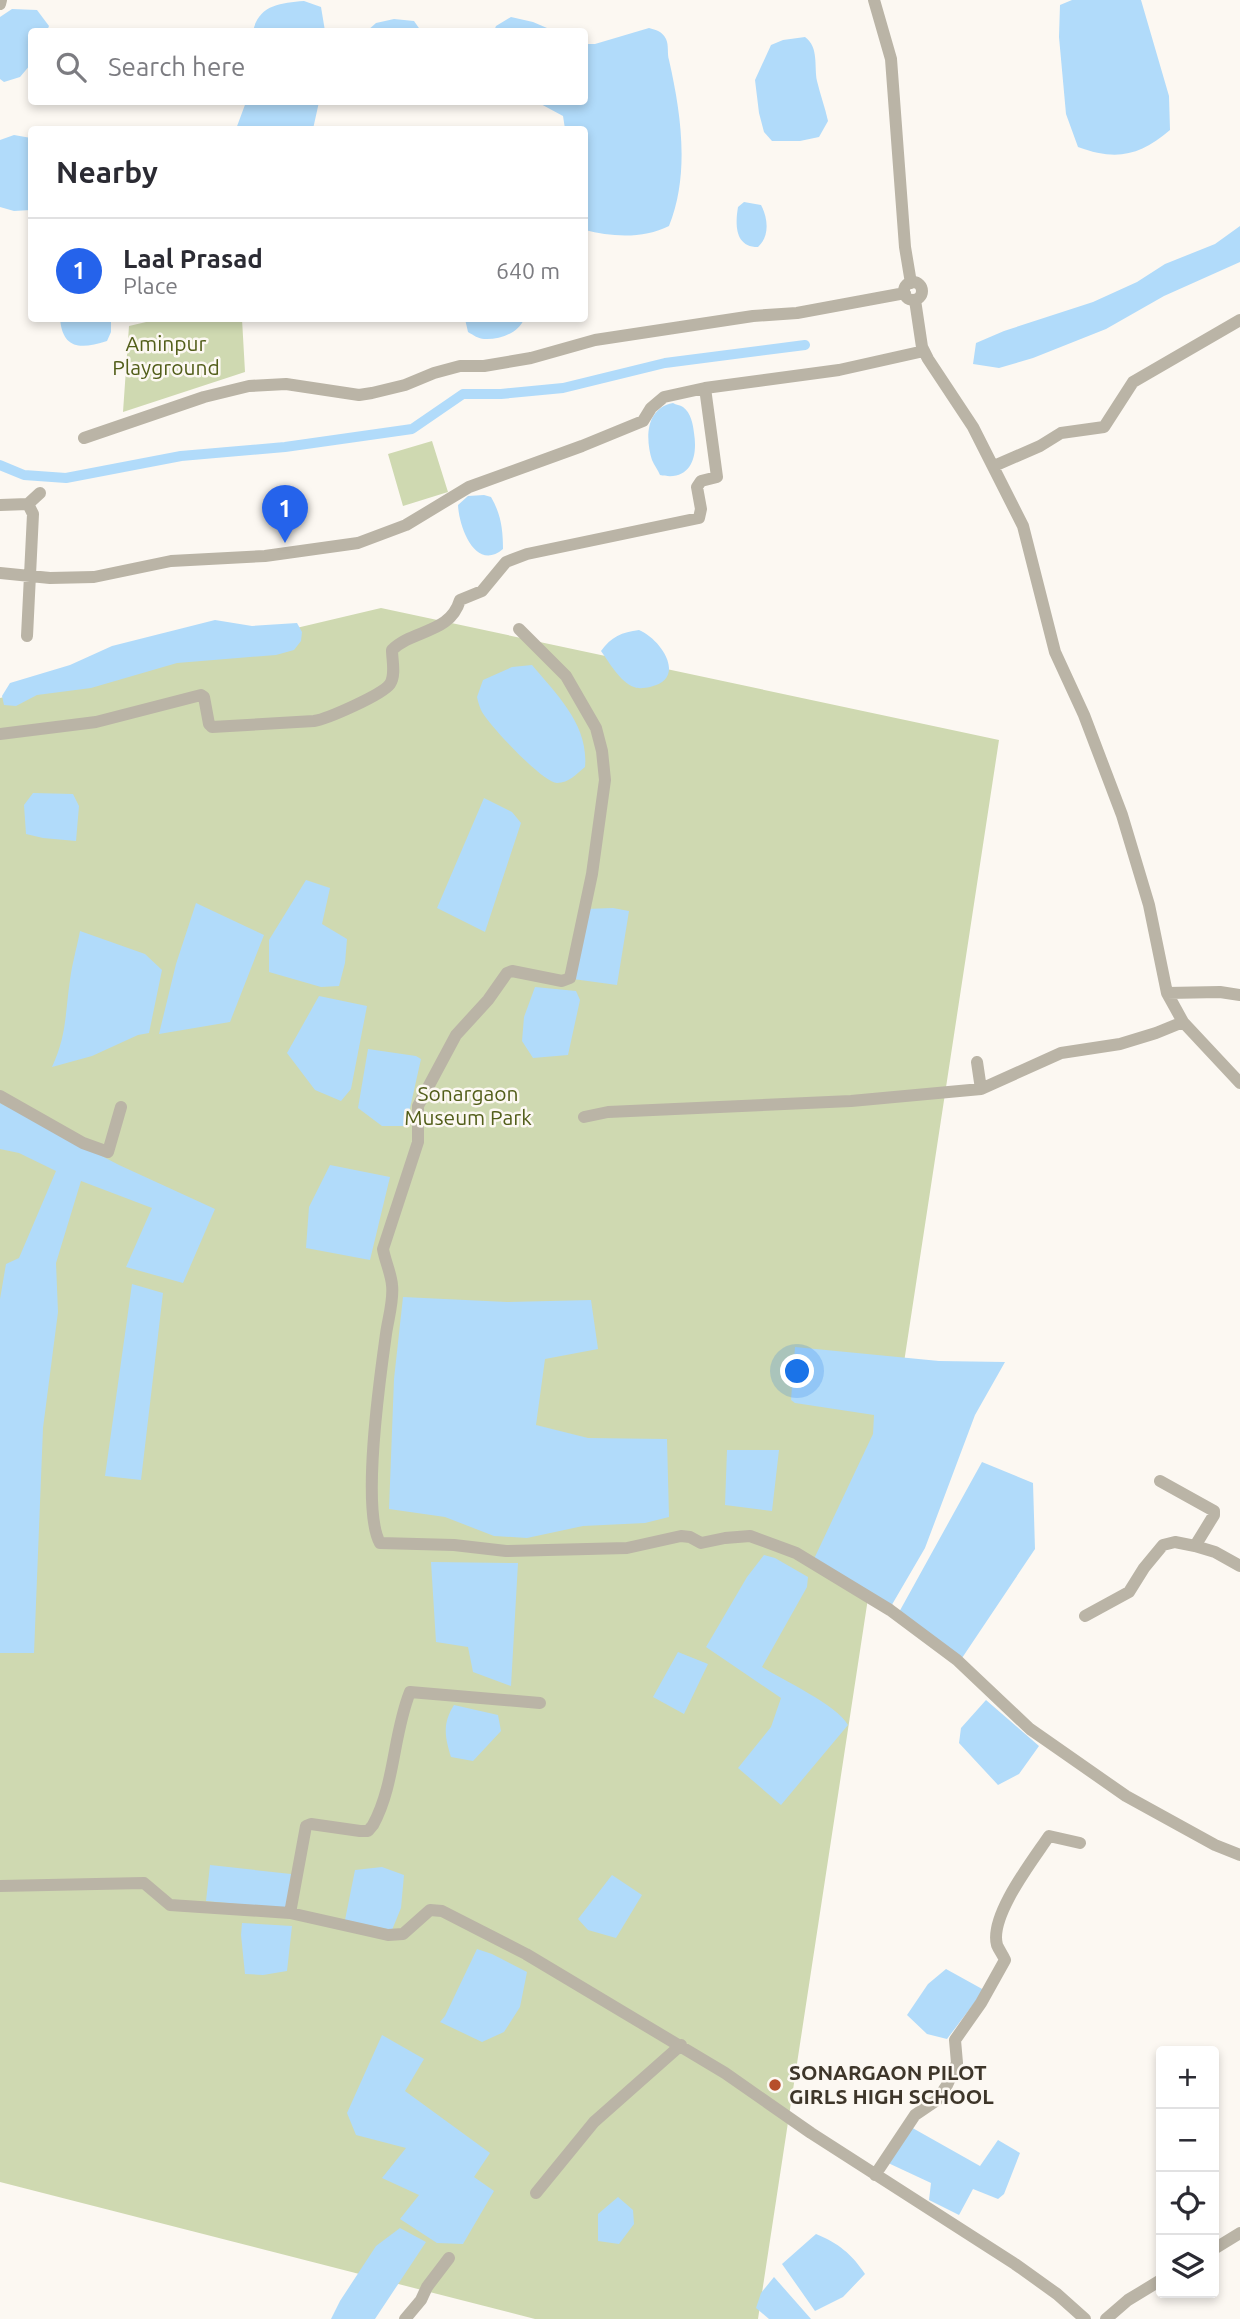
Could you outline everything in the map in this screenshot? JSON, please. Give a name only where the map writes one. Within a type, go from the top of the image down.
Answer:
[{"type":"street","points":[[874,0],[891,59],[910,292],[924,351],[944,386],[973,427],[1023,526],[1055,652],[1084,715],[1122,815],[1149,905],[1167,993],[1183,1022],[1240,1083]]},
{"type":"street","points":[[84,438],[204,397],[249,386],[286,384],[359,395],[405,385],[460,366],[484,366],[531,358],[595,340],[730,319],[797,313],[910,292]]},
{"type":"street","points":[[994,466],[1040,446],[1061,433],[1104,427],[1133,382],[1240,320]]},
{"type":"street","points":[[0,573],[50,578],[94,577],[171,561],[265,556],[358,543],[407,525],[470,487],[643,421],[651,408],[664,397],[705,388],[839,370],[924,351]]},
{"type":"street","points":[[0,734],[96,722],[201,695],[204,697],[209,724],[212,727],[314,721],[325,719],[380,693],[390,684],[393,676],[391,650],[400,642],[435,628],[453,616],[460,600],[482,591],[506,562],[527,554],[699,518],[701,509],[697,487],[701,481],[717,477],[705,388]]},
{"type":"street","points":[[0,505],[28,504],[40,493]]},
{"type":"street","points":[[27,636],[33,514],[28,504]]},
{"type":"street","points":[[519,629],[566,676],[596,728],[605,780],[592,874],[570,978],[562,981],[512,971],[507,973],[488,1000],[457,1035],[418,1107],[418,1142],[383,1249],[393,1286],[378,1398],[372,1477],[375,1534],[380,1543],[454,1545],[506,1551],[627,1548],[681,1536],[690,1536],[701,1544],[725,1538],[751,1536],[796,1553],[890,1610],[957,1660],[1030,1728],[1126,1796],[1215,1845],[1240,1855]]},
{"type":"street","points":[[1167,993],[1220,992],[1240,995]]},
{"type":"street","points":[[584,1117],[608,1112],[851,1101],[981,1089],[1061,1052],[1120,1044],[1183,1022]]},
{"type":"street","points":[[977,1062],[981,1089]]},
{"type":"street","points":[[0,1096],[83,1143],[108,1152],[121,1107]]},
{"type":"street","points":[[1160,1481],[1214,1511],[1214,1516],[1195,1546]]},
{"type":"street","points":[[1085,1616],[1129,1591],[1144,1567],[1163,1545],[1175,1542],[1195,1546],[1215,1552],[1240,1566]]},
{"type":"street","points":[[290,1913],[306,1826],[312,1824],[368,1831],[373,1825],[411,1692],[540,1703]]},
{"type":"street","points":[[875,2175],[915,2115],[937,2100],[947,2085],[957,2063],[955,2040],[981,2003],[1005,1960],[996,1942],[1000,1917],[1015,1887],[1049,1836],[1080,1843]]},
{"type":"street","points":[[0,1886],[144,1883],[170,1905],[290,1913],[388,1935],[403,1934],[430,1910],[442,1911],[526,1954],[681,2045],[875,2175],[1015,2264],[1057,2294],[1084,2319]]},
{"type":"street","points":[[536,2193],[594,2122],[681,2045]]},
{"type":"street","points":[[1219,2246],[1240,2233]]},
{"type":"street","points":[[405,2319],[449,2259]]},
{"type":"street","points":[[1106,2319],[1128,2300],[1156,2283]]},
{"type":"green space","name":"Aminpur Playground","points":[[146,322],[242,322],[245,372],[123,412],[129,326]]},
{"type":"green space","points":[[432,441],[448,492],[403,506],[388,454]]},
{"type":"green space","name":"Sonargaon Museum Park","points":[[381,608],[999,740],[758,2319],[535,2319],[0,2182],[0,698]]},
{"type":"water","points":[[1072,0],[1141,0],[1169,96],[1170,130],[1148,146],[1116,155],[1078,147],[1066,114],[1059,37],[1060,5]]},
{"type":"water","points":[[304,1],[321,7],[324,28],[254,28],[265,11],[287,3]]},
{"type":"water","points":[[12,9],[37,10],[49,26],[28,28],[28,68],[20,77],[4,82],[0,79],[0,17]]},
{"type":"water","points":[[511,17],[547,28],[495,28]]},
{"type":"water","points":[[394,19],[414,21],[419,28],[370,28],[376,23]]},
{"type":"water","points":[[649,28],[661,33],[666,39],[680,122],[681,165],[676,206],[669,226],[659,230],[638,235],[588,231],[588,126],[565,126],[563,116],[543,105],[588,105],[588,44]]},
{"type":"water","points":[[805,37],[814,51],[817,81],[828,121],[819,137],[800,141],[772,141],[764,132],[755,80],[771,45],[783,40]]},
{"type":"water","points":[[245,105],[318,105],[314,126],[237,126]]},
{"type":"water","points":[[14,135],[28,137],[28,210],[14,211],[0,207],[0,140]]},
{"type":"water","points":[[744,202],[761,205],[765,216],[765,238],[758,247],[745,243],[738,234],[738,207]]},
{"type":"water","points":[[1240,226],[1240,262],[1164,296],[1106,329],[1033,358],[999,368],[973,364],[976,343],[1093,302],[1137,282],[1165,264],[1215,244]]},
{"type":"water","points":[[61,322],[111,322],[107,341],[89,345],[81,346],[69,342]]},
{"type":"water","points":[[466,322],[522,322],[513,332],[502,337],[480,338],[468,332]]},
{"type":"water","points":[[673,403],[686,409],[690,415],[695,451],[690,466],[685,471],[679,475],[660,475],[653,462],[648,434],[657,411]]},
{"type":"water","points":[[468,496],[491,497],[502,529],[503,549],[493,555],[477,551],[471,544],[459,514],[458,505]]},
{"type":"water","points":[[215,620],[252,626],[297,623],[302,632],[301,641],[294,650],[276,655],[177,663],[91,688],[37,695],[16,706],[4,705],[2,696],[10,683],[70,665],[112,646]]},
{"type":"water","points":[[639,630],[662,650],[669,668],[661,683],[642,688],[624,681],[601,651],[617,636]]},
{"type":"water","points":[[532,665],[561,699],[577,724],[582,738],[585,767],[561,783],[540,773],[505,740],[482,712],[477,699],[483,680],[512,667]]},
{"type":"water","points":[[33,793],[73,794],[79,806],[76,841],[26,834],[24,805]]},
{"type":"water","points":[[484,798],[512,812],[521,823],[485,932],[437,908]]},
{"type":"water","points":[[306,880],[330,888],[322,924],[347,939],[339,986],[321,987],[269,972],[269,940]]},
{"type":"water","points":[[196,903],[264,935],[230,1022],[159,1034],[176,964]]},
{"type":"water","points":[[613,908],[629,911],[617,985],[573,979],[585,909]]},
{"type":"water","points":[[80,931],[145,954],[162,970],[149,1033],[138,1035],[92,1056],[52,1067],[63,1034]]},
{"type":"water","points":[[535,987],[576,991],[580,1000],[568,1055],[533,1058],[522,1041],[524,1017]]},
{"type":"water","points":[[319,996],[367,1006],[351,1089],[341,1101],[315,1090],[287,1053]]},
{"type":"water","points":[[368,1049],[421,1059],[406,1126],[382,1126],[358,1108]]},
{"type":"water","points":[[0,1103],[119,1165],[215,1209],[183,1283],[126,1267],[152,1208],[81,1181],[56,1263],[58,1312],[43,1428],[34,1653],[0,1653],[0,1299],[6,1264],[19,1258],[56,1171],[19,1153],[0,1149]]},
{"type":"water","points":[[330,1165],[390,1177],[370,1260],[306,1248],[309,1207]]},
{"type":"water","points":[[132,1284],[163,1293],[141,1480],[105,1476]]},
{"type":"water","points":[[403,1297],[507,1302],[591,1300],[598,1349],[545,1359],[536,1425],[588,1438],[667,1439],[669,1517],[645,1523],[583,1526],[527,1538],[494,1536],[445,1517],[389,1509],[394,1379]]},
{"type":"water","points":[[795,1347],[939,1361],[1005,1362],[975,1415],[925,1548],[890,1608],[813,1561],[873,1434],[874,1415],[795,1403],[791,1400]]},
{"type":"water","points":[[727,1450],[779,1450],[772,1511],[725,1505]]},
{"type":"water","points":[[982,1462],[1033,1483],[1035,1549],[962,1658],[898,1614]]},
{"type":"water","points":[[764,1555],[775,1558],[808,1577],[807,1587],[762,1667],[833,1709],[848,1725],[781,1805],[738,1768],[771,1727],[781,1698],[706,1647],[747,1577]]},
{"type":"water","points":[[431,1562],[518,1563],[511,1686],[473,1672],[468,1647],[436,1642]]},
{"type":"water","points":[[678,1652],[708,1664],[684,1714],[653,1697]]},
{"type":"water","points":[[986,1700],[1039,1746],[1019,1774],[998,1785],[959,1743],[961,1728]]},
{"type":"water","points":[[454,1705],[498,1715],[501,1731],[473,1761],[451,1757],[446,1731]]},
{"type":"water","points":[[210,1865],[291,1874],[289,1909],[206,1901]]},
{"type":"water","points":[[382,1867],[404,1875],[401,1908],[392,1930],[345,1920],[355,1870]]},
{"type":"water","points":[[612,1875],[642,1895],[616,1938],[588,1930],[578,1919]]},
{"type":"water","points":[[242,1923],[292,1926],[287,1971],[263,1975],[245,1974]]},
{"type":"water","points":[[477,1949],[527,1972],[520,2007],[504,2032],[482,2042],[440,2022]]},
{"type":"water","points":[[946,1969],[984,1990],[947,2039],[927,2034],[907,2015],[928,1984]]},
{"type":"water","points":[[382,2035],[424,2059],[405,2091],[490,2153],[474,2177],[494,2191],[463,2244],[437,2243],[400,2219],[419,2195],[382,2178],[406,2148],[356,2135],[347,2113]]},
{"type":"water","points":[[909,2126],[980,2166],[998,2140],[1020,2153],[1004,2194],[998,2199],[973,2189],[959,2215],[929,2200],[931,2183],[886,2162]]},
{"type":"water","points":[[618,2197],[633,2210],[634,2224],[619,2244],[598,2241],[598,2214]]},
{"type":"water","points":[[400,2228],[426,2242],[375,2319],[331,2319],[376,2246]]},
{"type":"water","points":[[816,2234],[844,2250],[865,2274],[843,2297],[815,2311],[782,2264]]},
{"type":"water","points":[[774,2277],[811,2319],[769,2319],[756,2308],[761,2293]]},
{"type":"waterway","points":[[0,465],[24,475],[66,478],[181,456],[285,447],[412,429],[463,394],[501,394],[563,388],[665,363],[805,345]]},
{"type":"place","name":"Laal Prasad","points":[[285,543]]},
{"type":"place","name":"SONARGAON PILOT GIRLS HIGH SCHOOL","points":[[775,2085]]}]
